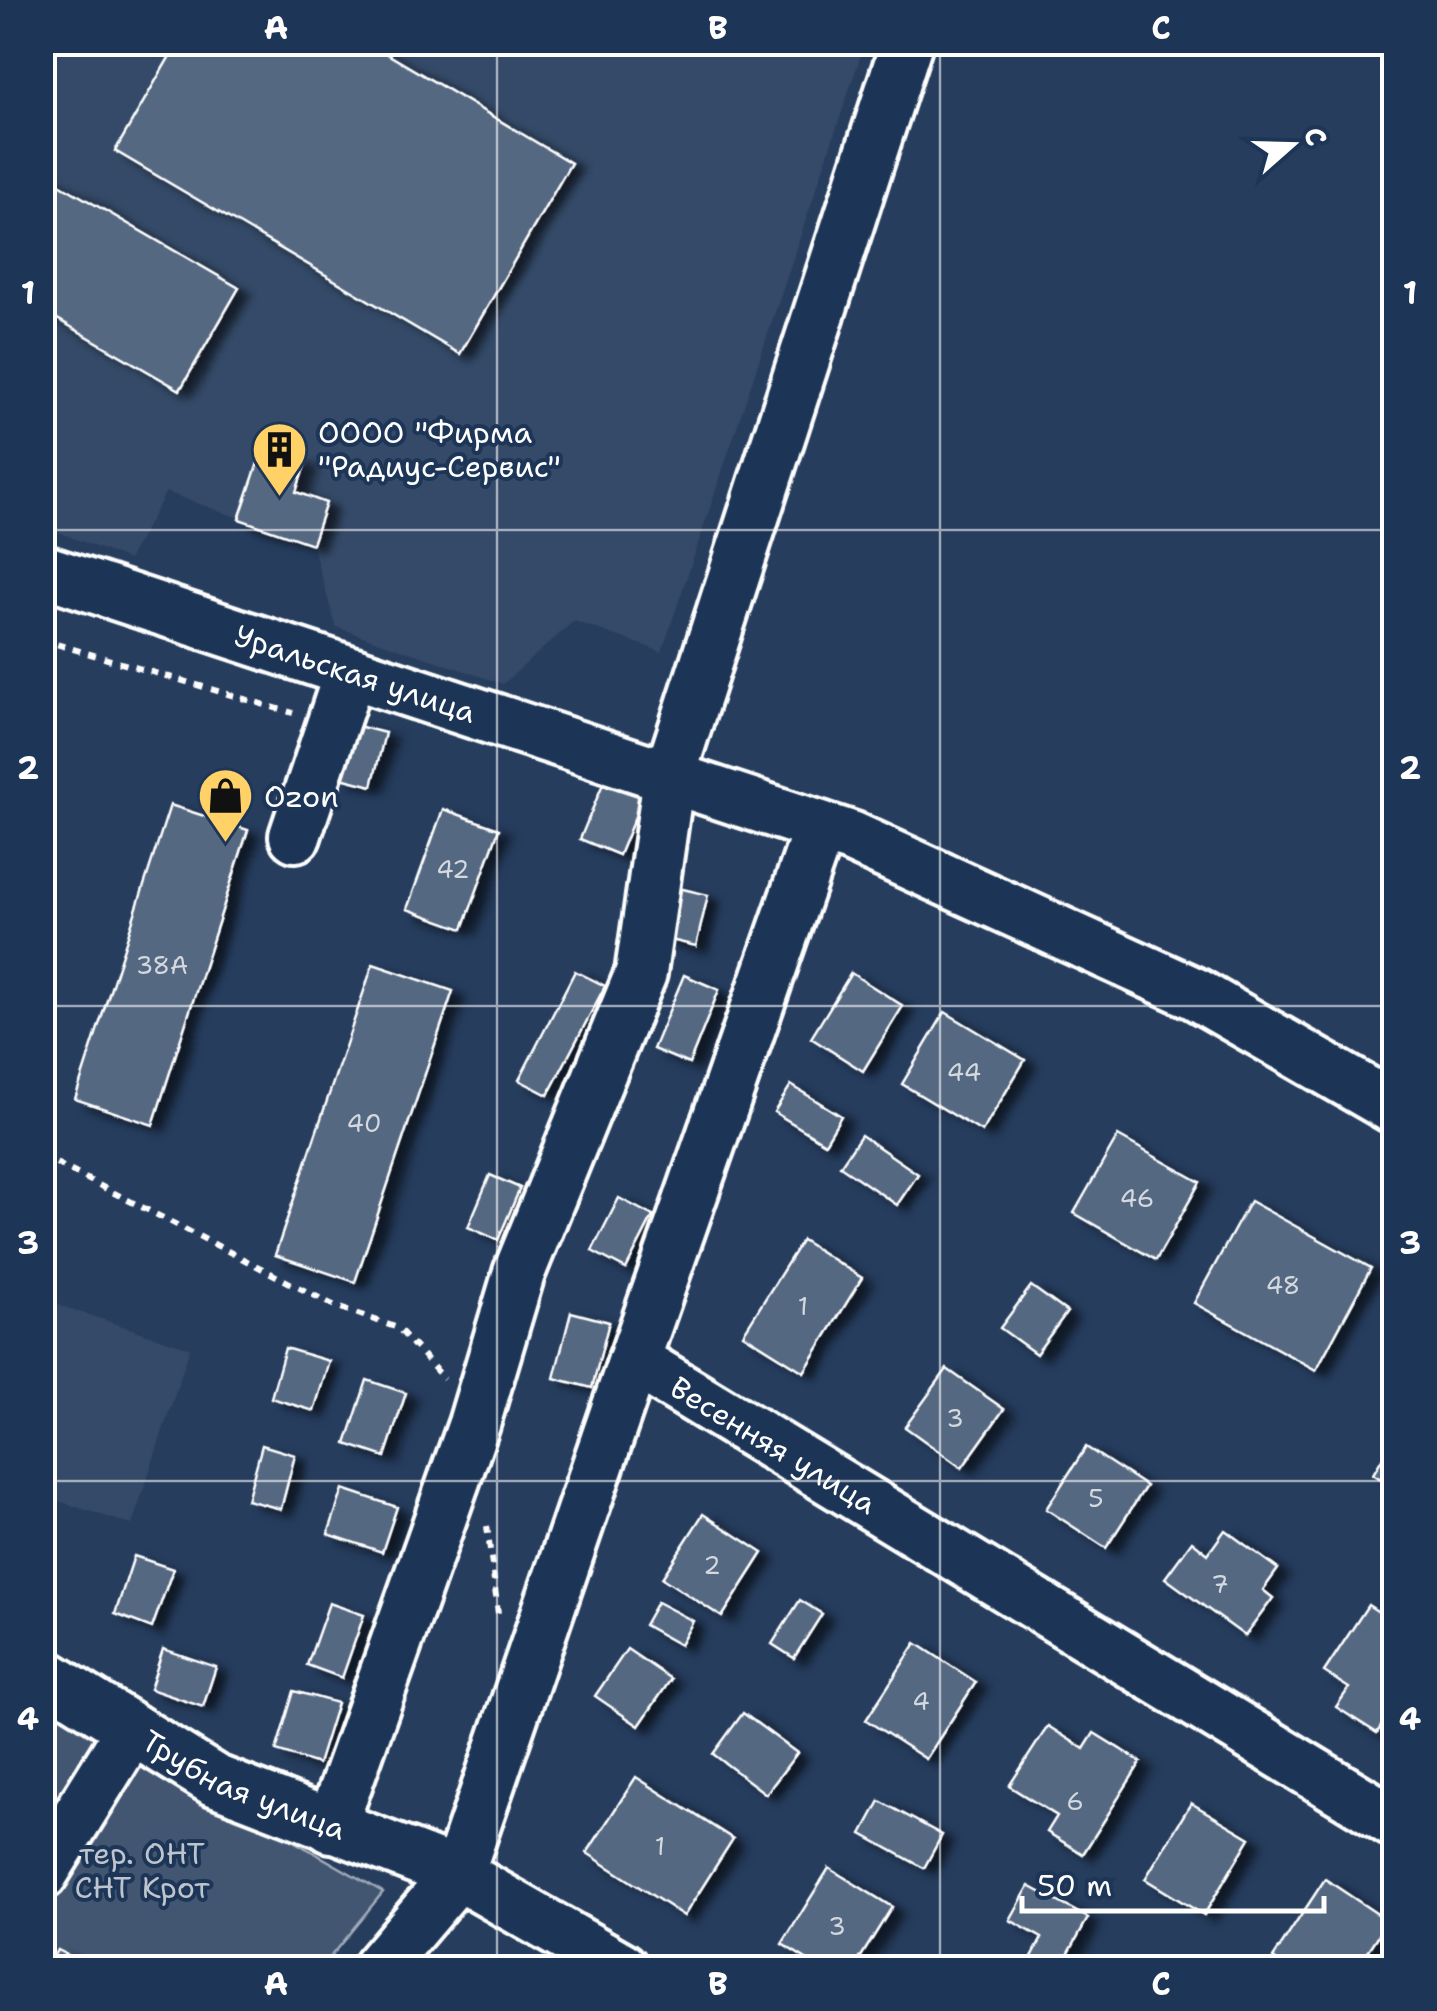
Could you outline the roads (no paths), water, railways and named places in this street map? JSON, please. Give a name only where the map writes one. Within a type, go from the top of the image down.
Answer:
[{"type":"street","points":[[331,1827],[474,1424],[519,1273],[640,972],[669,777],[906,42]]},
{"type":"street","name":"Уральская улица","points":[[42,570],[850,837],[1196,994],[1394,1108]]},
{"type":"street","points":[[295,836],[350,672]]},
{"type":"street","points":[[378,1968],[458,1874],[820,828]]},
{"type":"street","name":"Весенняя улица","points":[[634,1360],[1394,1822]]},
{"type":"street","name":"Трубная улица","points":[[42,1673],[214,1780],[458,1874],[622,1968]]},
{"type":"street","points":[[42,1874],[132,1729]]},
{"type":"place","name":"ОООО \"Фирма \"Радиус-Сервис\"","points":[[279,498]]},
{"type":"place","name":"Ozon","points":[[225,845]]},
{"type":"park label","name":"тер. ОНТ СНТ Крот","points":[[142,1870]]}]
